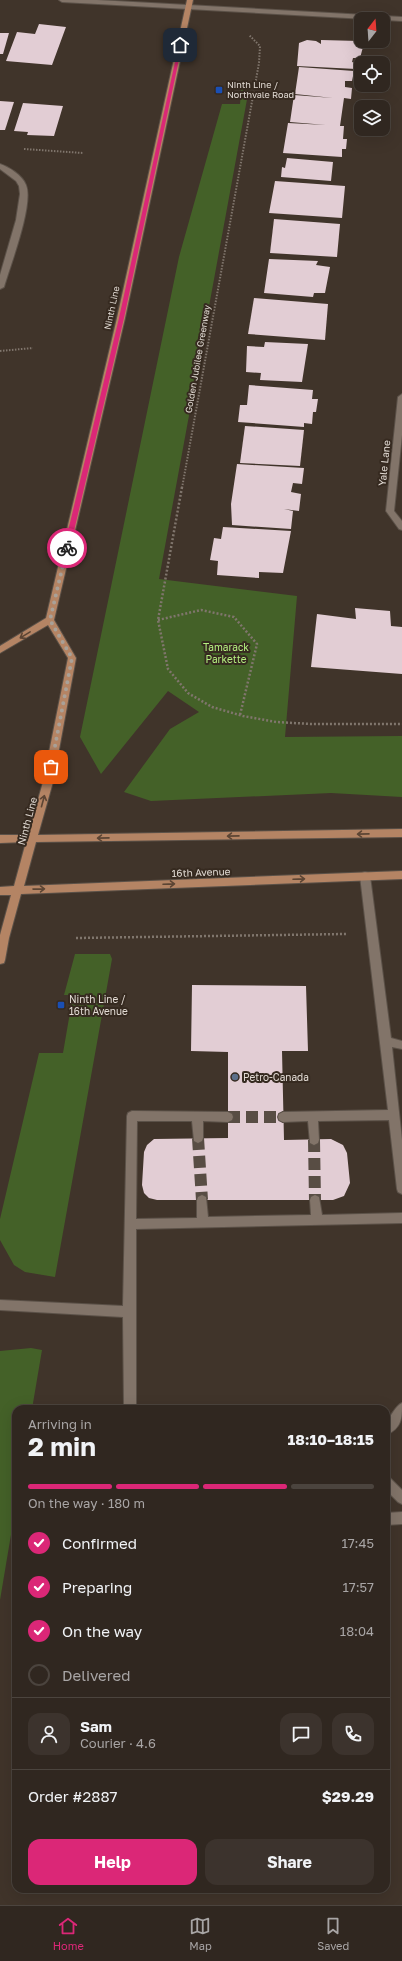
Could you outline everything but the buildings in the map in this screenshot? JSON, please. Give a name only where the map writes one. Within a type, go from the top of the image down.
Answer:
[{"type":"main road","name":"Ninth Line","points":[[0,960],[4,938],[34,839],[48,782],[72,658],[50,620],[121,318],[189,4]]},
{"type":"main road","points":[[0,650],[50,620]]},
{"type":"main road","points":[[0,840],[402,833]]},
{"type":"main road","name":"16th Avenue","points":[[0,890],[402,875]]},
{"type":"street","points":[[62,0],[189,4],[402,20]]},
{"type":"street","points":[[0,166],[15,175],[23,186],[24,202],[0,287]]},
{"type":"street","name":"Yale Lane","points":[[402,396],[390,511],[402,527]]},
{"type":"street","points":[[365,876],[371,933],[386,1041],[402,1189]]},
{"type":"street","points":[[386,1041],[402,1045]]},
{"type":"street","points":[[283,1117],[393,1115]]},
{"type":"street","points":[[130,1405],[129,1312],[132,1116],[228,1117]]},
{"type":"street","points":[[197,1116],[198,1138]]},
{"type":"street","points":[[313,1117],[314,1140]]},
{"type":"street","points":[[202,1200],[203,1222]]},
{"type":"street","points":[[315,1200],[316,1220]]},
{"type":"street","points":[[130,1224],[402,1218]]},
{"type":"street","points":[[0,1306],[129,1312]]},
{"type":"street","points":[[390,1426],[395,1421],[402,1409]]},
{"type":"street","points":[[390,1486],[402,1498]]},
{"type":"street","points":[[390,1519],[402,1518]]},
{"type":"path","name":"Golden Jubilee Greenway","points":[[240,715],[218,711],[181,688],[169,673],[158,620],[258,63],[260,46],[247,34]]},
{"type":"path","points":[[17,149],[83,154]]},
{"type":"path","points":[[0,351],[33,348]]},
{"type":"path","points":[[158,620],[201,610],[234,617],[257,644],[240,715],[283,723],[402,724]]},
{"type":"path","points":[[76,938],[371,933]]},
{"type":"green space","name":"Tamarack Parkette","points":[[242,82],[250,83],[159,579],[297,596],[285,737],[402,736],[402,797],[331,793],[151,801],[124,792],[170,729],[199,712],[168,691],[101,774],[80,737],[179,257],[222,104],[240,104]]},
{"type":"green space","points":[[75,954],[110,954],[112,959],[55,1277],[25,1272],[14,1265],[0,1240],[0,1219],[39,1053],[63,1053],[73,995],[64,995]]},
{"type":"green space","points":[[31,1348],[42,1350],[33,1405],[12,1405],[12,1529],[0,1600],[0,1351]]},
{"type":"tunnel","points":[[228,1117],[283,1117]]},
{"type":"tunnel","points":[[198,1138],[202,1200]]},
{"type":"tunnel","points":[[314,1140],[315,1200]]},
{"type":"way so far","points":[[51,767],[72,658],[50,620],[67,548]]},
{"type":"place","name":"Ninth Line / Northvale Road","points":[[219,90]]},
{"type":"place","name":"Ninth Line / 16th Avenue","points":[[61,1005]]},
{"type":"place","name":"Petro-Canada","points":[[235,1077]]},
{"type":"route","points":[[67,548],[121,318],[180,45]]}]
